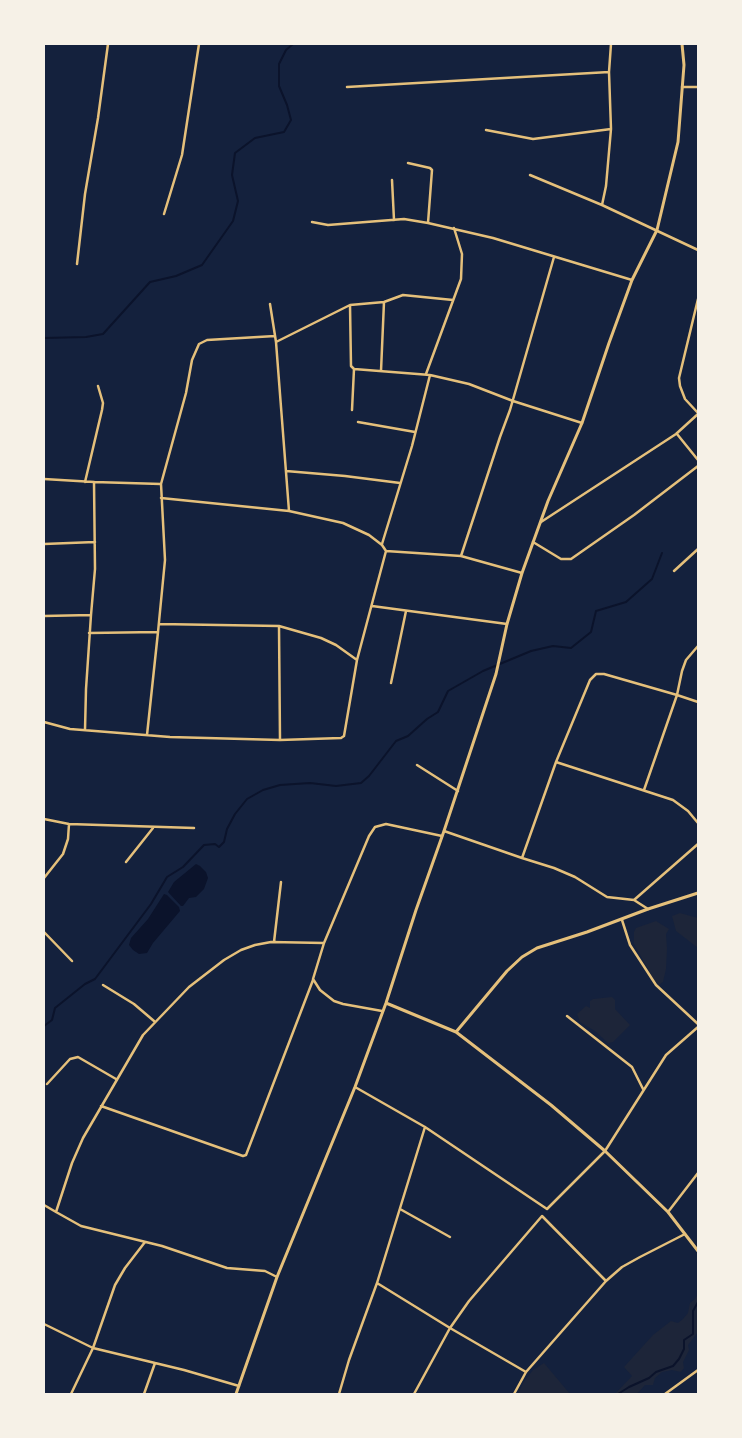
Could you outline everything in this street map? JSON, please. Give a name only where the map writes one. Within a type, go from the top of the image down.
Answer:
[{"type":"street","points":[[77,264],[85,194],[108,44]]},
{"type":"street","points":[[164,214],[182,155],[199,44]]},
{"type":"street","points":[[602,205],[606,186],[610,129],[609,72],[611,44]]},
{"type":"street","points":[[236,1394],[277,1277],[355,1087],[386,1003],[496,674],[522,573],[533,542],[582,423],[632,280],[657,230],[678,142],[684,66],[682,44]]},
{"type":"street","points":[[347,87],[609,72]]},
{"type":"street","points":[[682,87],[698,87]]},
{"type":"street","points":[[486,130],[533,139],[610,129]]},
{"type":"street","points":[[408,163],[432,170],[428,223]]},
{"type":"street","points":[[530,175],[602,205],[698,250]]},
{"type":"street","points":[[392,180],[394,220]]},
{"type":"street","points":[[312,222],[328,225],[404,219],[428,223],[454,228],[632,280]]},
{"type":"street","points":[[426,375],[461,279],[462,254],[454,228]]},
{"type":"street","points":[[461,556],[513,401],[554,256]]},
{"type":"street","points":[[276,342],[350,305],[384,302],[403,295],[453,300]]},
{"type":"street","points":[[540,523],[676,434],[698,414],[685,399],[679,378],[698,299]]},
{"type":"street","points":[[381,371],[384,302]]},
{"type":"street","points":[[270,304],[276,342],[289,511]]},
{"type":"street","points":[[350,305],[351,366],[354,369],[352,410]]},
{"type":"street","points":[[147,735],[165,560],[161,498],[162,484],[186,394],[194,351],[199,344],[207,340],[275,336]]},
{"type":"street","points":[[354,369],[430,375],[469,384],[513,401],[582,423]]},
{"type":"street","points":[[382,545],[416,432],[430,375]]},
{"type":"street","points":[[85,482],[103,403],[98,386]]},
{"type":"street","points":[[358,422],[416,432]]},
{"type":"street","points":[[676,434],[698,460]]},
{"type":"street","points":[[533,542],[561,559],[571,559],[634,515],[698,466]]},
{"type":"street","points":[[286,471],[338,475],[400,484]]},
{"type":"street","points":[[44,479],[162,484]]},
{"type":"street","points":[[85,730],[89,633],[95,569],[94,482]]},
{"type":"street","points":[[44,722],[70,729],[147,735],[280,740],[341,738],[344,736],[357,660],[386,551],[382,545],[369,535],[343,523],[289,511],[161,498]]},
{"type":"street","points":[[44,544],[95,542]]},
{"type":"street","points":[[674,571],[698,549]]},
{"type":"street","points":[[386,551],[461,556],[522,573]]},
{"type":"street","points":[[372,606],[508,624]]},
{"type":"street","points":[[391,683],[406,611]]},
{"type":"street","points":[[44,616],[91,615]]},
{"type":"street","points":[[159,624],[279,626],[321,638],[336,645],[357,660]]},
{"type":"street","points":[[279,626],[280,740]]},
{"type":"street","points":[[89,633],[158,632]]},
{"type":"street","points":[[644,790],[677,695],[686,660],[698,646]]},
{"type":"street","points":[[522,858],[556,762],[590,680],[596,674],[604,674],[698,702]]},
{"type":"street","points":[[556,762],[673,800],[681,805],[698,823]]},
{"type":"street","points":[[417,765],[458,791]]},
{"type":"street","points":[[44,819],[69,824],[194,828]]},
{"type":"street","points":[[44,878],[63,854],[68,839],[69,824]]},
{"type":"street","points":[[102,1106],[243,1156],[246,1155],[313,979],[324,943],[369,836],[375,827],[386,824],[442,836]]},
{"type":"street","points":[[126,862],[154,827]]},
{"type":"street","points":[[444,831],[575,876],[607,898],[634,900],[648,909]]},
{"type":"street","points":[[634,900],[698,844]]},
{"type":"street","points":[[274,942],[281,882]]},
{"type":"street","points":[[456,1032],[491,988],[522,958],[537,948],[698,893]]},
{"type":"street","points":[[414,1394],[450,1328],[469,1301],[547,1209],[605,1151],[666,1055],[698,1026],[656,985],[630,944],[622,920]]},
{"type":"street","points":[[44,932],[72,961]]},
{"type":"street","points":[[56,1212],[72,1163],[116,1079],[143,1034],[154,1021],[189,987],[224,960],[255,945],[274,942],[324,943]]},
{"type":"street","points":[[313,979],[325,995],[334,1001],[382,1011]]},
{"type":"street","points":[[103,985],[134,1004],[154,1021]]},
{"type":"street","points":[[386,1003],[456,1032],[551,1105],[605,1151],[668,1212],[698,1252]]},
{"type":"street","points":[[567,1016],[632,1067],[643,1089]]},
{"type":"street","points":[[47,1084],[70,1059],[78,1057],[116,1079]]},
{"type":"street","points":[[355,1087],[425,1127],[547,1209]]},
{"type":"street","points":[[339,1394],[348,1360],[377,1283],[425,1127]]},
{"type":"street","points":[[668,1212],[698,1172]]},
{"type":"street","points":[[44,1205],[81,1226],[145,1242],[227,1268],[265,1271],[277,1277]]},
{"type":"street","points":[[400,1209],[450,1237]]},
{"type":"street","points":[[542,1216],[606,1281]]},
{"type":"street","points":[[514,1394],[526,1372],[606,1281],[622,1267],[685,1234]]},
{"type":"street","points":[[71,1394],[93,1348],[115,1285],[125,1268],[145,1242]]},
{"type":"street","points":[[377,1283],[526,1372]]},
{"type":"street","points":[[44,1324],[93,1348],[239,1386]]},
{"type":"street","points":[[144,1394],[155,1363]]},
{"type":"street","points":[[665,1394],[698,1370]]},
{"type":"shaded area","points":[[196,864],[206,872],[208,878],[204,889],[196,897],[189,898],[181,906],[168,892],[174,882]]},
{"type":"shaded area","points":[[164,894],[179,907],[180,911],[147,953],[139,954],[129,945],[131,938],[148,919]]},
{"type":"shaded area","points":[[680,913],[698,918],[698,948],[676,931],[672,916]]},
{"type":"shaded area","points":[[656,921],[669,929],[666,934],[666,969],[663,982],[659,985],[654,980],[634,944],[636,928]]},
{"type":"shaded area","points":[[612,997],[615,1000],[615,1009],[630,1025],[613,1042],[608,1043],[595,1031],[580,1022],[577,1014],[586,1006],[590,1008],[590,1001],[593,999]]},
{"type":"shaded area","points":[[698,1293],[698,1332],[688,1345],[689,1350],[683,1362],[684,1368],[681,1372],[672,1370],[662,1372],[655,1378],[653,1385],[645,1385],[637,1394],[615,1394],[632,1376],[624,1367],[653,1335],[671,1321],[678,1323],[683,1319],[688,1313],[690,1303]]},
{"type":"shaded area","points":[[544,1363],[570,1394],[518,1394],[523,1383],[533,1370]]},
{"type":"waterway","points":[[44,338],[86,337],[103,334],[150,282],[176,276],[202,265],[233,221],[238,201],[232,175],[235,153],[255,138],[284,132],[291,120],[279,86],[279,64],[286,50],[293,44]]},
{"type":"waterway","points":[[44,1026],[52,1020],[55,1008],[85,984],[95,979],[151,904],[167,877],[183,867],[204,845],[215,844],[219,847],[224,842],[227,829],[235,814],[247,799],[263,790],[280,785],[310,783],[336,786],[361,783],[369,776],[396,741],[408,736],[438,712],[448,691],[483,671],[531,651],[553,646],[571,648],[591,632],[596,611],[626,602],[652,579],[662,553]]},
{"type":"waterway","points":[[618,1394],[649,1378],[656,1372],[673,1366],[684,1349],[684,1340],[693,1334],[693,1311],[698,1302]]}]
